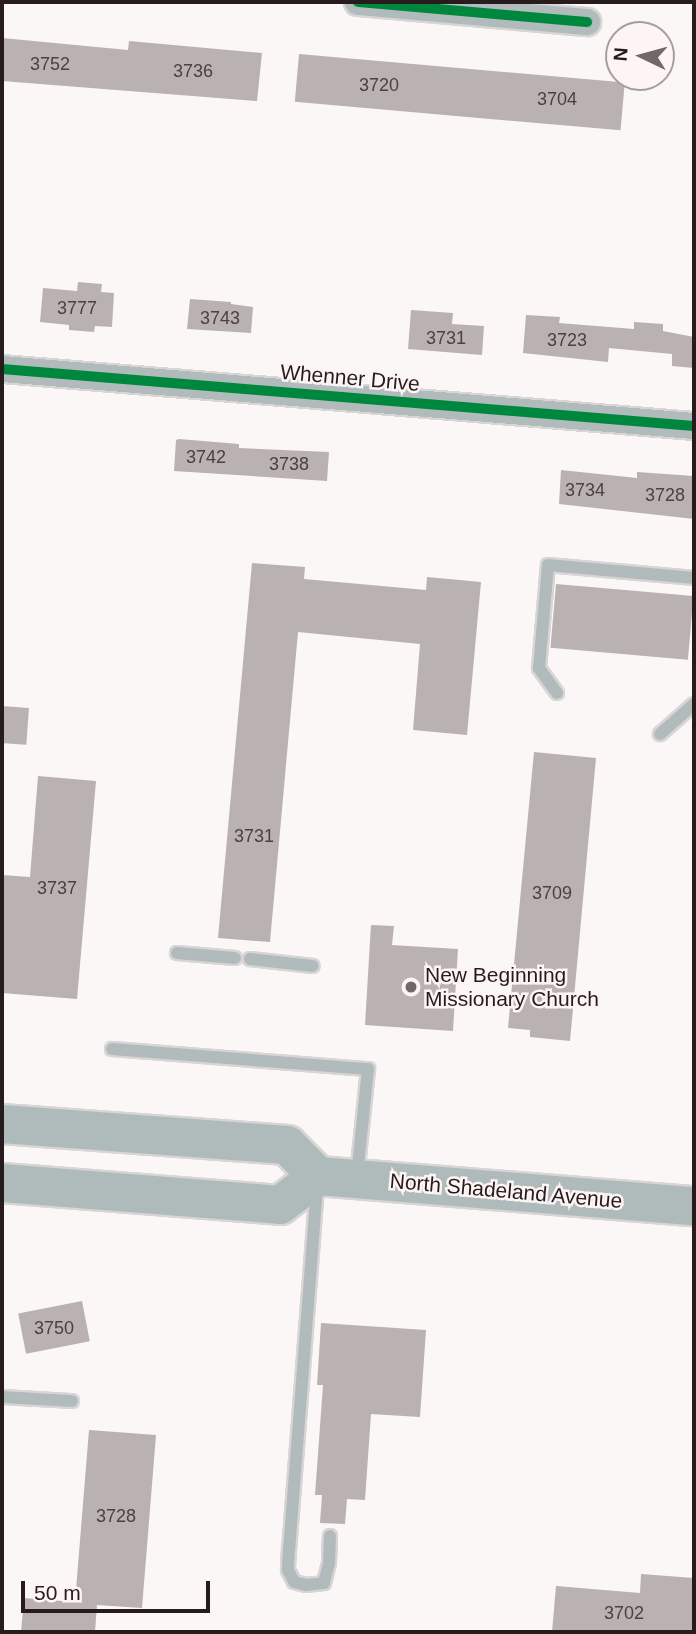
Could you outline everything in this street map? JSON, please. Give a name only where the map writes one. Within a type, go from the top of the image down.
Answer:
[{"type":"main road","points":[[2,1124],[287,1145],[318,1176],[279,1205],[2,1183]]},
{"type":"main road","name":"North Shadeland Avenue","points":[[318,1176],[694,1206]]},
{"type":"street","points":[[358,2],[506,8],[587,22]]},
{"type":"street","name":"Whenner Drive","points":[[2,369],[694,426]]},
{"type":"lane","points":[[557,693],[539,668],[548,565],[694,578]]},
{"type":"lane","points":[[660,734],[694,704]]},
{"type":"lane","points":[[177,953],[235,958]]},
{"type":"lane","points":[[250,959],[313,966]]},
{"type":"lane","points":[[112,1049],[368,1069],[357,1179]]},
{"type":"lane","points":[[318,1176],[289,1548],[288,1570],[294,1582],[306,1585],[324,1583],[329,1563],[330,1536]]},
{"type":"lane","points":[[2,1397],[72,1401]]},
{"type":"building","points":[[2,38],[128,50],[129,41],[262,53],[257,101],[2,81]]},
{"type":"building","points":[[299,54],[605,81],[605,91],[624,91],[621,130],[295,102]]},
{"type":"building","points":[[78,282],[102,284],[101,292],[114,293],[112,327],[95,326],[94,332],[69,330],[69,325],[40,322],[43,288],[77,291]]},
{"type":"building","points":[[190,299],[231,302],[253,307],[251,333],[187,329]]},
{"type":"building","points":[[411,310],[453,313],[452,324],[484,326],[482,355],[408,349]]},
{"type":"building","points":[[526,315],[560,317],[559,323],[634,329],[634,322],[663,324],[663,331],[694,337],[694,368],[672,366],[672,354],[609,348],[608,362],[523,353]]},
{"type":"building","points":[[176,440],[239,444],[239,448],[329,452],[327,481],[174,471]]},
{"type":"building","points":[[561,470],[637,478],[637,472],[694,476],[694,519],[559,504]]},
{"type":"building","points":[[252,563],[305,567],[304,579],[426,590],[427,577],[481,582],[467,735],[413,730],[420,644],[298,632],[270,942],[218,938]]},
{"type":"building","points":[[556,584],[693,596],[688,660],[550,648]]},
{"type":"building","points":[[2,706],[29,708],[26,745],[2,743]]},
{"type":"building","points":[[534,752],[596,758],[570,1041],[530,1037],[530,1030],[508,1028]]},
{"type":"building","points":[[38,776],[96,781],[77,999],[2,993],[2,875],[30,877]]},
{"type":"building","name":"New Beginning Missionary Church","points":[[371,925],[394,926],[392,945],[458,949],[453,1031],[365,1025]]},
{"type":"building","points":[[82,1301],[90,1341],[26,1354],[18,1313]]},
{"type":"building","points":[[321,1323],[426,1330],[420,1417],[371,1414],[365,1500],[347,1499],[345,1524],[320,1523],[322,1495],[315,1495],[323,1385],[317,1385]]},
{"type":"building","points":[[89,1430],[156,1435],[142,1608],[97,1605],[95,1632],[21,1632],[24,1598],[75,1602]]},
{"type":"building","points":[[641,1574],[694,1578],[694,1632],[552,1632],[556,1586],[640,1593]]},
{"type":"cycle path","points":[[358,2],[587,22]]},
{"type":"cycle path","points":[[2,369],[694,426]]},
{"type":"place","name":"New Beginning Missionary Church","points":[[411,987]]}]
